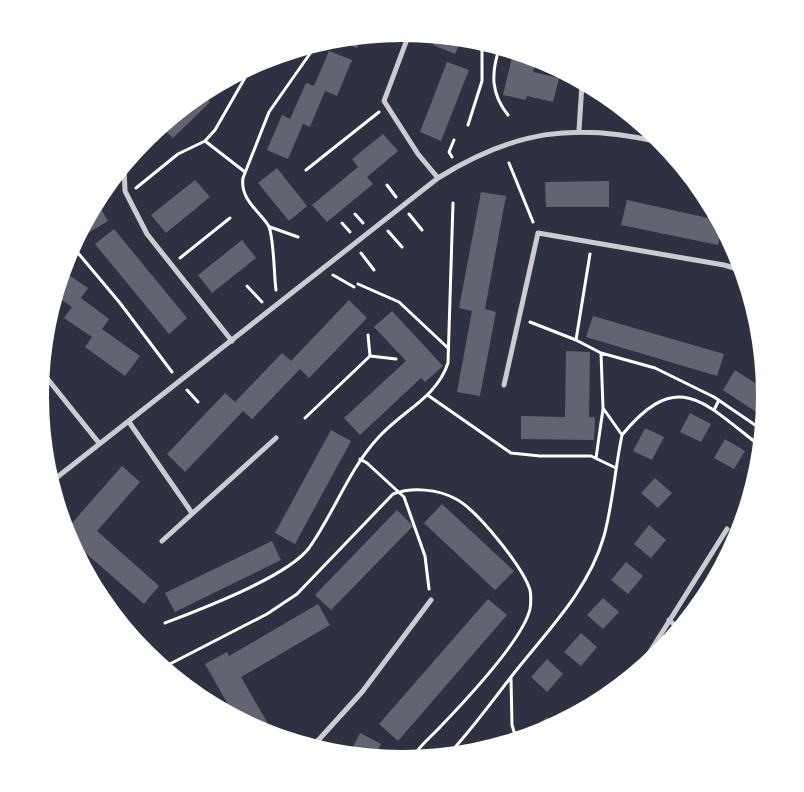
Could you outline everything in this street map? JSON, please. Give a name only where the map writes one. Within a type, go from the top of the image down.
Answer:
[{"type":"street","points":[[406,42],[384,101],[418,154],[438,178]]},
{"type":"street","points":[[579,130],[582,92]]},
{"type":"street","points":[[58,476],[270,312],[438,178],[457,166],[512,141],[579,130],[626,134],[644,138]]},
{"type":"street","points":[[124,178],[125,191],[147,234],[232,341]]},
{"type":"street","points":[[504,385],[538,233],[731,267]]},
{"type":"street","points":[[49,381],[99,443]]},
{"type":"street","points":[[129,422],[192,513]]},
{"type":"street","points":[[162,541],[276,438]]},
{"type":"street","points":[[657,641],[727,529]]},
{"type":"street","points":[[319,739],[362,692],[430,600]]},
{"type":"path","points":[[468,125],[482,81],[482,52]]},
{"type":"path","points":[[298,237],[270,226],[247,199],[242,184],[269,112],[309,56]]},
{"type":"path","points":[[497,56],[492,81],[498,103],[508,115]]},
{"type":"path","points":[[125,191],[136,188],[178,154],[205,141],[214,130],[243,80]]},
{"type":"path","points":[[306,170],[387,106]]},
{"type":"path","points":[[205,141],[245,172]]},
{"type":"path","points":[[509,163],[538,233]]},
{"type":"path","points":[[165,623],[282,572],[308,549],[360,459],[378,437],[428,396],[444,376],[448,363],[453,204]]},
{"type":"path","points":[[172,264],[230,218]]},
{"type":"path","points":[[382,224],[402,247]]},
{"type":"path","points":[[270,226],[276,290],[280,304]]},
{"type":"path","points":[[576,340],[592,242]]},
{"type":"path","points":[[354,246],[374,270]]},
{"type":"path","points":[[79,254],[120,302],[180,382],[198,402]]},
{"type":"path","points":[[323,270],[354,287]]},
{"type":"path","points":[[358,284],[399,302],[448,348]]},
{"type":"path","points":[[247,286],[270,312]]},
{"type":"path","points":[[520,318],[576,340],[602,353],[655,368],[719,400],[754,424]]},
{"type":"path","points":[[368,335],[370,356]]},
{"type":"path","points":[[596,458],[604,408],[602,353]]},
{"type":"path","points":[[370,356],[396,359]]},
{"type":"path","points":[[305,418],[370,356]]},
{"type":"path","points":[[428,396],[511,453],[540,456],[591,456],[616,468]]},
{"type":"path","points":[[458,745],[475,726],[564,612],[583,584],[604,537],[622,435],[648,408],[668,398],[691,396],[714,410],[752,440]]},
{"type":"path","points":[[714,410],[719,400]]},
{"type":"path","points":[[604,408],[622,435]]},
{"type":"path","points":[[360,459],[400,492],[412,516],[425,556],[430,600]]},
{"type":"path","points":[[171,663],[268,614],[297,594],[388,498],[400,492],[432,491],[457,499],[489,529],[516,563],[530,590],[530,609],[516,638],[471,694],[420,749]]},
{"type":"path","points":[[511,678],[512,725],[514,732]]},
{"type":"building","points":[[433,44],[458,47],[455,54]]},
{"type":"building","points":[[329,51],[352,60],[337,96],[325,91],[310,127],[303,124],[288,159],[267,150],[282,115],[290,119],[306,83],[314,86]]},
{"type":"building","points":[[511,60],[534,68],[533,72],[559,79],[553,102],[527,96],[526,100],[503,95]]},
{"type":"building","points":[[447,62],[469,70],[441,141],[420,132]]},
{"type":"building","points":[[208,100],[210,102],[173,138],[167,132]]},
{"type":"building","points":[[383,134],[398,151],[367,177],[373,184],[327,222],[312,205],[358,167],[352,159]]},
{"type":"building","points":[[277,168],[307,206],[289,221],[258,183]]},
{"type":"building","points":[[195,180],[210,197],[166,233],[151,215]]},
{"type":"building","points":[[609,181],[609,207],[546,207],[545,182]]},
{"type":"building","points":[[481,192],[506,196],[485,309],[496,312],[480,396],[457,392],[472,311],[459,308]]},
{"type":"building","points":[[627,200],[707,218],[719,240],[718,245],[621,225]]},
{"type":"building","points":[[102,210],[108,221],[89,232]]},
{"type":"building","points":[[114,229],[187,318],[169,334],[95,244]]},
{"type":"building","points":[[242,240],[256,258],[212,293],[198,275]]},
{"type":"building","points":[[70,275],[88,288],[81,298],[109,319],[102,329],[140,356],[125,376],[85,347],[92,337],[64,318],[72,307],[62,300]]},
{"type":"building","points":[[349,300],[367,318],[309,378],[300,369],[252,419],[243,411],[185,472],[167,454],[225,393],[235,402],[282,353],[291,361]]},
{"type":"building","points":[[392,311],[443,366],[425,382],[421,378],[360,435],[344,418],[406,361],[374,327]]},
{"type":"building","points":[[593,316],[724,354],[717,376],[586,337]]},
{"type":"building","points":[[566,351],[590,352],[589,417],[595,417],[594,440],[521,439],[521,416],[565,417]]},
{"type":"building","points":[[735,370],[755,383],[755,412],[723,390]]},
{"type":"building","points":[[690,413],[711,424],[701,442],[680,432]]},
{"type":"building","points":[[645,428],[664,437],[652,460],[633,451]]},
{"type":"building","points":[[331,430],[351,441],[295,544],[275,533]]},
{"type":"building","points":[[725,439],[745,451],[734,469],[714,458]]},
{"type":"building","points":[[122,466],[140,482],[97,531],[159,586],[144,604],[85,553],[72,523]]},
{"type":"building","points":[[655,478],[672,493],[658,508],[641,493]]},
{"type":"building","points":[[442,504],[514,571],[495,590],[424,523]]},
{"type":"building","points":[[397,510],[413,526],[331,610],[315,595]]},
{"type":"building","points":[[649,525],[666,540],[651,558],[634,544]]},
{"type":"building","points":[[272,541],[281,560],[175,612],[165,593]]},
{"type":"building","points":[[626,562],[643,576],[628,594],[611,580]]},
{"type":"building","points":[[603,598],[619,612],[603,629],[587,615]]},
{"type":"building","points":[[488,599],[507,615],[398,741],[379,724]]},
{"type":"building","points":[[318,604],[330,625],[241,677],[268,723],[227,703],[205,664],[227,652],[229,656]]},
{"type":"building","points":[[581,633],[597,647],[581,666],[564,652]]},
{"type":"building","points":[[547,659],[563,674],[547,692],[531,677]]},
{"type":"building","points":[[360,733],[381,744],[378,749],[354,746]]}]
